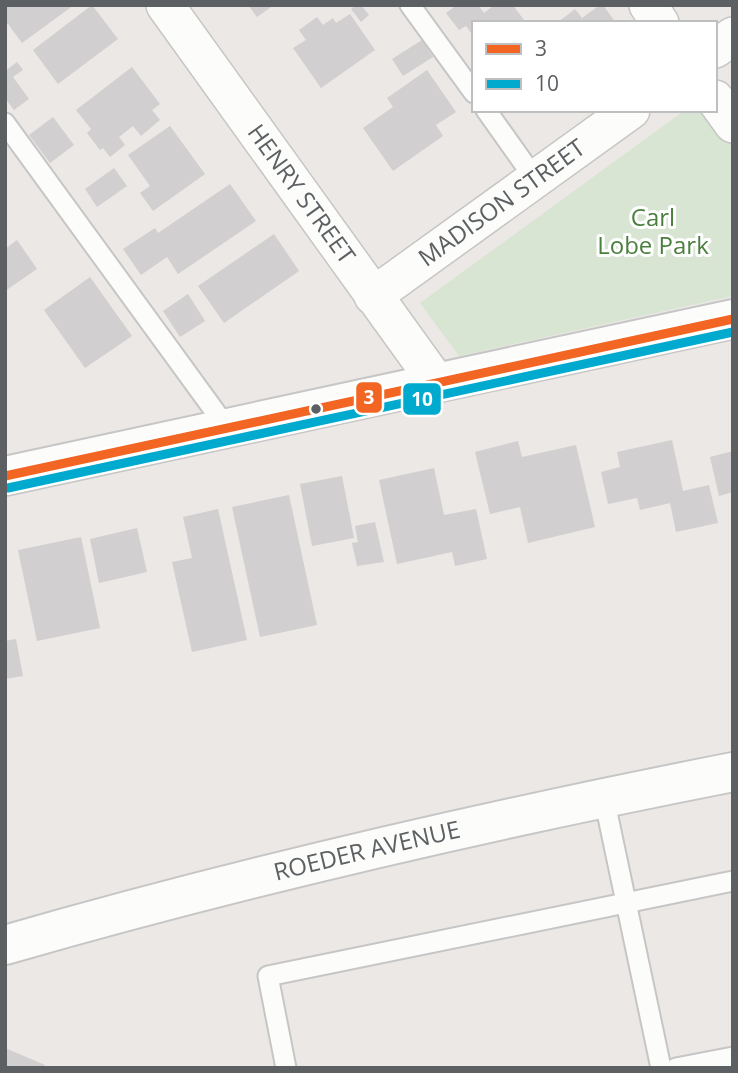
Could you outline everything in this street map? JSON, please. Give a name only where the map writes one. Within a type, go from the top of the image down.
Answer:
[{"type":"street","name":"HENRY STREET","points":[[165,5],[437,383]]},
{"type":"street","points":[[648,5],[659,21]]},
{"type":"street","points":[[717,48],[733,36]]},
{"type":"street","points":[[717,102],[733,124]]},
{"type":"street","name":"MADISON STREET","points":[[373,296],[628,112]]},
{"type":"street","points":[[8,471],[226,428],[733,319]]},
{"type":"street","name":"ROEDER AVENUE","points":[[5,945],[344,857],[604,798],[733,772]]},
{"type":"lane","points":[[410,5],[472,90]]},
{"type":"lane","points":[[487,112],[535,178]]},
{"type":"lane","points":[[5,123],[226,428]]},
{"type":"lane","points":[[604,798],[661,1068]]},
{"type":"lane","points":[[286,1068],[268,976],[733,881]]},
{"type":"lane","points":[[676,1068],[733,1056]]},
{"type":"green space","name":"Carl Lobe Park","points":[[682,112],[711,112],[733,142],[733,296],[459,356],[420,303]]},
{"type":"building","points":[[5,5],[74,5],[22,43],[8,24],[5,26]]},
{"type":"building","points":[[92,5],[118,39],[58,84],[33,50]]},
{"type":"building","points":[[248,5],[274,5],[257,17]]},
{"type":"building","points":[[361,5],[369,15],[361,22],[351,9]]},
{"type":"building","points":[[457,5],[478,5],[484,13],[494,5],[513,5],[525,21],[472,21],[472,34],[466,26],[459,30],[446,13]]},
{"type":"building","points":[[603,5],[615,21],[560,21],[575,9],[582,18]]},
{"type":"building","points":[[350,14],[375,50],[321,88],[293,48],[306,40],[299,30],[317,17],[323,25],[333,18],[336,23]]},
{"type":"building","points":[[422,40],[433,57],[403,76],[392,59]]},
{"type":"building","points":[[17,62],[23,70],[13,77],[29,99],[14,110],[5,98],[5,71]]},
{"type":"building","points":[[132,67],[160,104],[152,110],[160,120],[141,136],[133,126],[119,137],[125,145],[110,157],[103,148],[100,150],[87,133],[91,129],[76,110]]},
{"type":"building","points":[[427,70],[456,112],[436,125],[443,136],[393,171],[363,128],[393,107],[387,98]]},
{"type":"building","points":[[53,117],[74,145],[50,163],[29,135]]},
{"type":"building","points":[[170,126],[205,174],[153,211],[140,193],[150,186],[128,155]]},
{"type":"building","points":[[114,168],[127,186],[97,207],[85,189]]},
{"type":"building","points":[[230,184],[256,221],[178,274],[167,257],[141,275],[123,249],[155,228],[158,233]]},
{"type":"building","points":[[274,234],[299,271],[224,323],[198,286]]},
{"type":"building","points":[[17,240],[37,269],[5,291],[5,249]]},
{"type":"building","points":[[90,277],[132,336],[85,368],[44,310]]},
{"type":"building","points":[[188,294],[205,321],[180,337],[163,311]]},
{"type":"building","points":[[672,440],[683,491],[709,485],[718,523],[676,532],[670,503],[640,510],[637,498],[608,504],[601,472],[620,467],[617,452]]},
{"type":"building","points":[[518,441],[522,457],[576,445],[595,527],[528,543],[520,507],[490,514],[475,452]]},
{"type":"building","points":[[733,451],[733,492],[719,496],[710,457]]},
{"type":"building","points":[[434,468],[444,515],[476,509],[487,559],[455,566],[452,552],[397,564],[379,480]]},
{"type":"building","points":[[342,476],[354,538],[312,546],[300,484]]},
{"type":"building","points":[[289,495],[317,625],[260,637],[232,507]]},
{"type":"building","points":[[218,509],[247,640],[192,652],[172,562],[192,558],[183,517]]},
{"type":"building","points":[[375,522],[384,562],[357,566],[352,543],[358,542],[355,526]]},
{"type":"building","points":[[137,528],[147,572],[99,583],[90,539]]},
{"type":"building","points":[[81,537],[100,628],[37,641],[18,550]]},
{"type":"building","points":[[16,639],[23,676],[5,679],[5,641]]},
{"type":"building","points":[[5,1048],[45,1065],[43,1068],[5,1068]]},
{"type":"transit line","name":"3","points":[[5,476],[733,319]]},
{"type":"transit line","name":"10","points":[[8,488],[733,332]]}]
